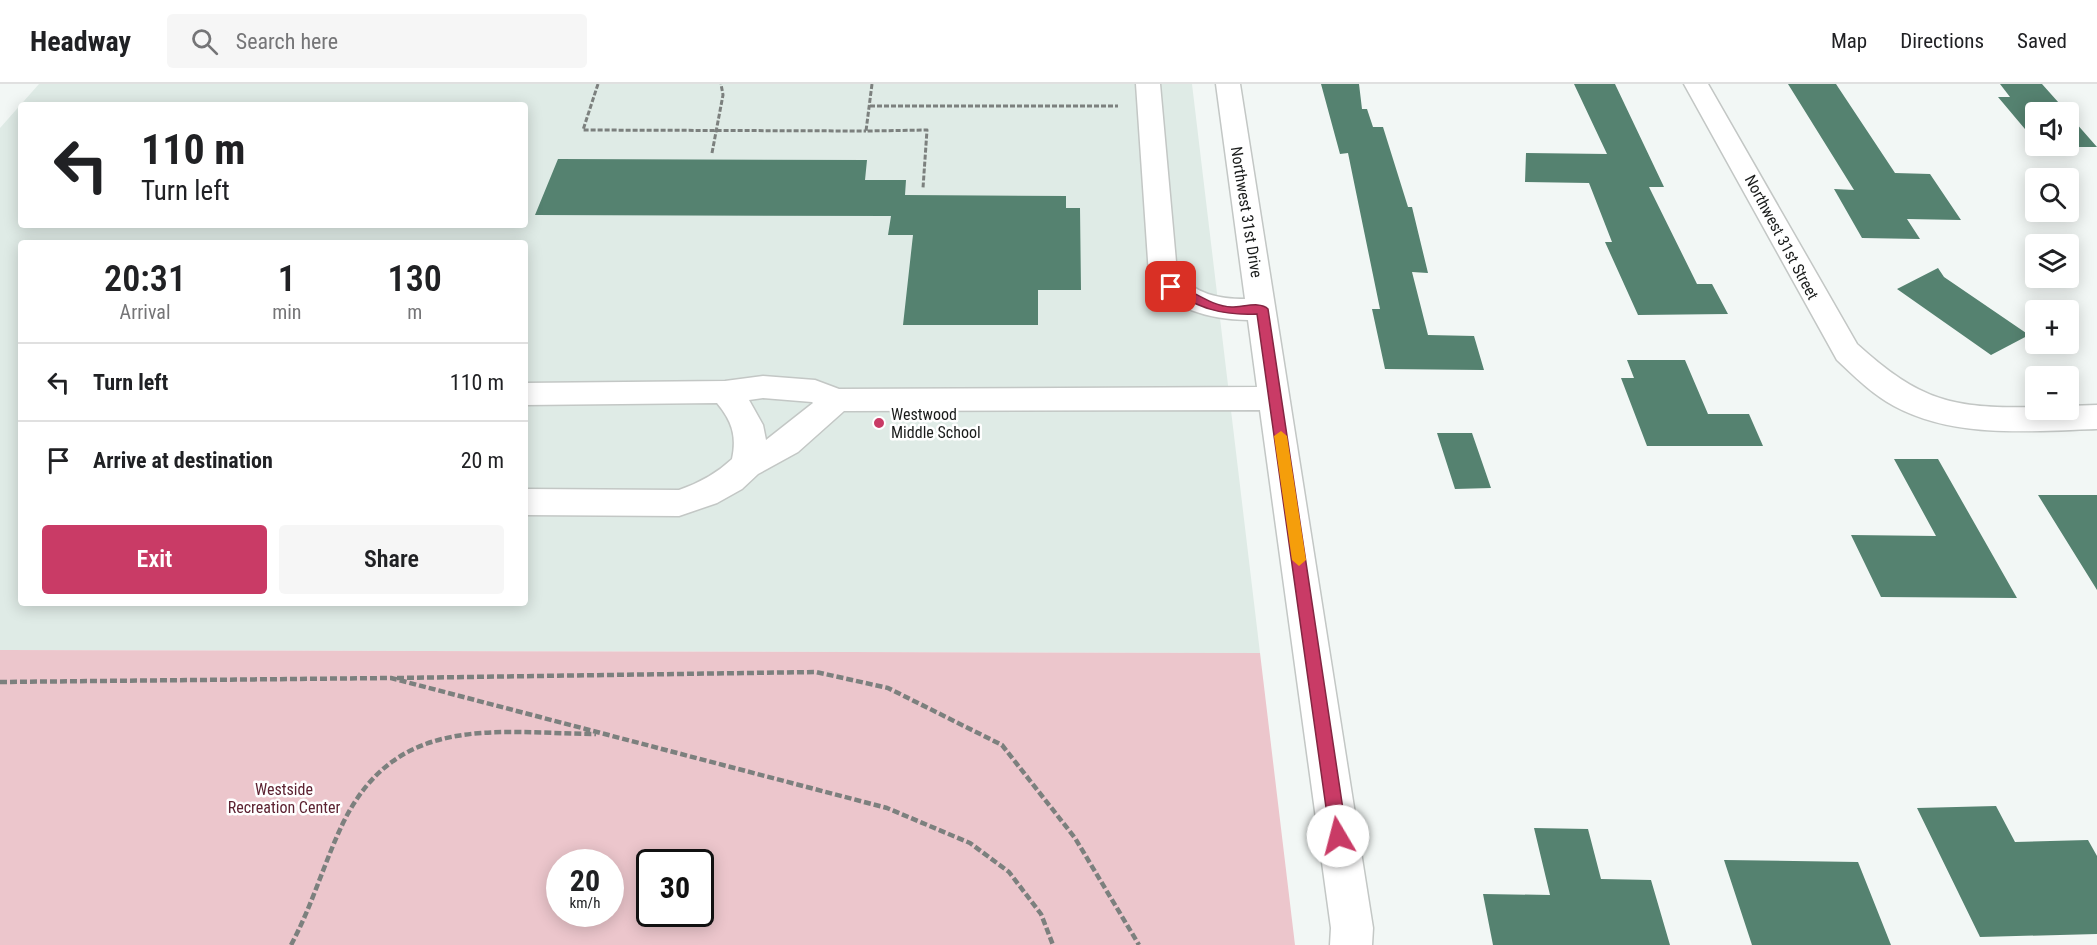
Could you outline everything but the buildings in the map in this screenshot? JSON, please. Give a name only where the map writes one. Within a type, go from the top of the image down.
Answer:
[{"type":"street","points":[[1148,84],[1163,275],[1171,287],[1208,305],[1230,311],[1262,309]]},
{"type":"street","name":"Northwest 31st Drive","points":[[1228,84],[1352,928],[1351,945]]},
{"type":"street","name":"Northwest 31st Street","points":[[1696,84],[1847,352],[1879,381],[1912,401],[1948,414],[1987,418],[2097,417]]},
{"type":"street","points":[[528,394],[725,392],[763,387],[814,391],[837,400],[1275,398]]},
{"type":"street","points":[[725,392],[743,414],[751,432],[752,444],[747,465]]},
{"type":"street","points":[[528,502],[679,503],[705,494],[731,480],[747,465],[787,443],[837,400]]},
{"type":"path","points":[[598,84],[583,130],[927,130],[923,188]]},
{"type":"path","points":[[712,153],[723,95],[721,84]]},
{"type":"path","points":[[866,131],[872,84]]},
{"type":"path","points":[[870,106],[1121,106]]},
{"type":"path","points":[[0,682],[816,672],[888,688],[1002,746],[1075,838],[1139,945]]},
{"type":"path","points":[[391,678],[887,808],[970,843],[1009,872],[1041,914],[1053,945]]},
{"type":"path","points":[[291,945],[304,923],[344,821],[366,785],[393,760],[423,742],[460,734],[603,734]]},
{"type":"shaded area","name":"Westwood Middle School","points":[[39,84],[1192,84],[1260,653],[0,650],[0,128],[18,108],[18,228],[528,228],[528,102],[23,102]]},
{"type":"green space","name":"Westside Recreation Center","points":[[0,650],[1260,653],[1295,945],[0,945]]},
{"type":"slow traffic","points":[[1281,436],[1299,560]]},
{"type":"place","name":"Westwood Middle School","points":[[879,423]]},
{"type":"route","points":[[1171,287],[1208,305],[1230,311],[1262,309],[1338,836]]}]
